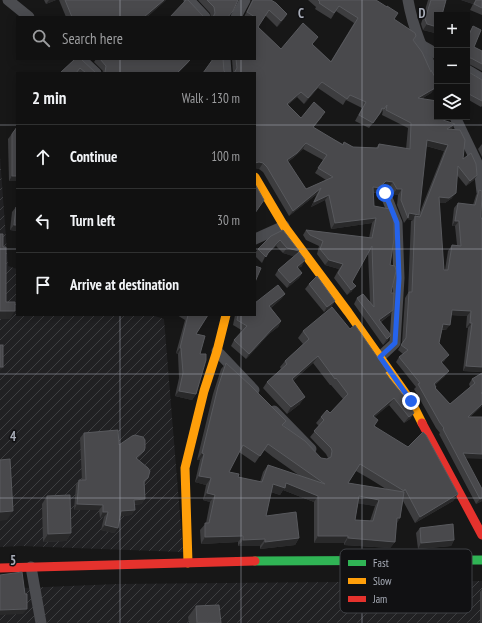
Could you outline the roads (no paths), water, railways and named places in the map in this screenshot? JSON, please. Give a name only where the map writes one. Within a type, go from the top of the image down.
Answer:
[{"type":"street","points":[[8,0],[28,16]]},
{"type":"street","points":[[189,0],[204,16]]},
{"type":"street","points":[[237,16],[245,0]]},
{"type":"street","points":[[408,0],[411,17],[420,44],[434,73]]},
{"type":"street","points":[[420,44],[434,52]]},
{"type":"street","points":[[82,60],[95,72]]},
{"type":"street","points":[[225,60],[226,72]]},
{"type":"street","points":[[470,72],[482,78]]},
{"type":"street","points":[[456,120],[479,166],[482,192]]},
{"type":"street","points":[[256,179],[284,226],[411,401],[482,536]]},
{"type":"street","points":[[380,357],[395,343],[399,278],[397,223],[385,193]]},
{"type":"street","points":[[256,239],[284,226]]},
{"type":"street","points":[[188,563],[185,468],[204,391],[217,351],[226,316]]},
{"type":"street","points":[[217,351],[321,459]]},
{"type":"street","points":[[472,560],[482,560]]},
{"type":"street","points":[[0,568],[188,563],[340,561]]},
{"type":"street","points":[[31,567],[41,623]]}]
